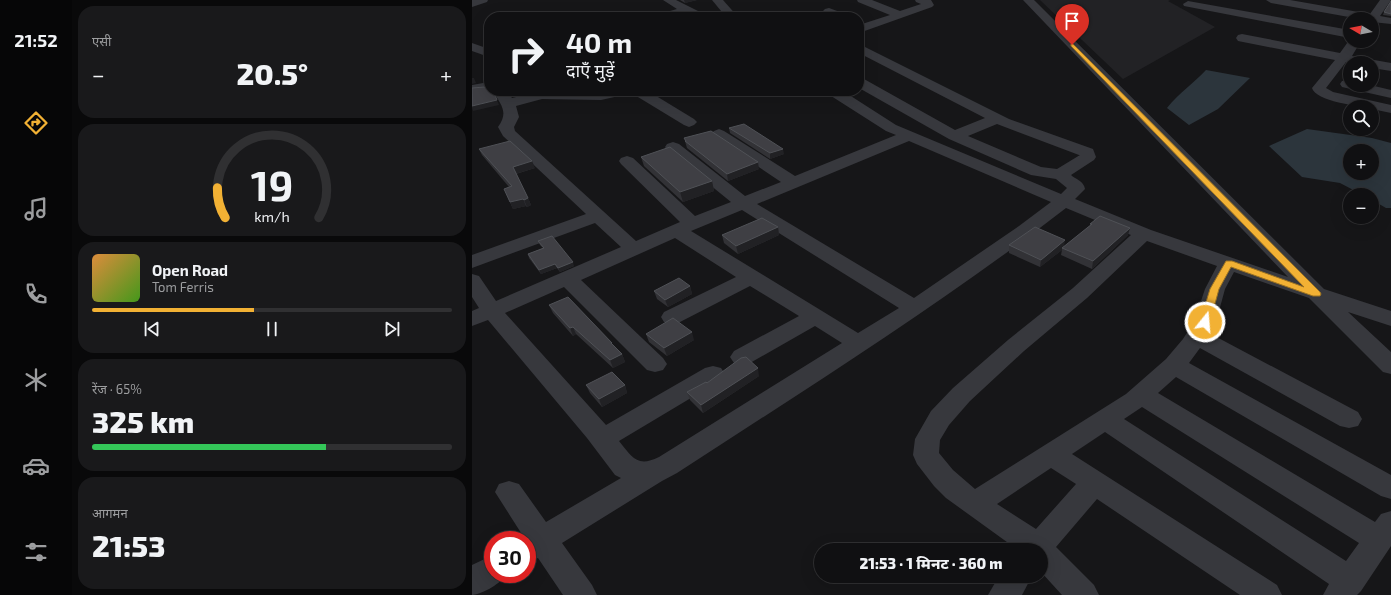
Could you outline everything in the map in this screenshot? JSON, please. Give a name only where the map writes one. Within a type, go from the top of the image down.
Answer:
[{"type":"street","points":[[472,4],[483,0]]},
{"type":"street","points":[[668,0],[691,12]]},
{"type":"street","points":[[717,0],[728,12]]},
{"type":"street","points":[[862,0],[901,15]]},
{"type":"street","points":[[864,25],[901,15],[928,5],[927,2],[920,0]]},
{"type":"street","points":[[1028,0],[1317,294],[1391,366]]},
{"type":"street","points":[[1224,0],[1343,22]]},
{"type":"street","points":[[1271,0],[1343,16]]},
{"type":"street","points":[[1333,0],[1386,5]]},
{"type":"street","points":[[1379,14],[1391,1]]},
{"type":"street","points":[[1188,4],[1343,39]]},
{"type":"street","points":[[679,12],[687,10]]},
{"type":"street","points":[[1211,19],[1287,35]]},
{"type":"street","points":[[1379,22],[1391,21]]},
{"type":"street","points":[[1379,25],[1391,31]]},
{"type":"street","points":[[1242,38],[1338,63],[1343,63]]},
{"type":"street","points":[[1338,44],[1343,43]]},
{"type":"street","points":[[472,47],[484,51]]},
{"type":"street","points":[[1348,48],[1338,63],[1324,80],[1319,90],[1328,95],[1391,109]]},
{"type":"street","points":[[864,51],[909,76],[998,118],[1087,152],[1088,156],[1063,172],[1062,175]]},
{"type":"street","points":[[1338,63],[1343,67]]},
{"type":"street","points":[[1379,65],[1391,67]]},
{"type":"street","points":[[1379,77],[1391,80]]},
{"type":"street","points":[[1324,80],[1391,94]]},
{"type":"street","points":[[536,543],[652,473],[680,458],[914,308],[1026,230],[1064,201],[1076,189],[1076,186],[1063,178],[1062,175],[1037,171],[954,136],[864,85]]},
{"type":"street","points":[[472,89],[484,87]]},
{"type":"street","points":[[523,96],[504,97],[512,116],[506,127],[508,133],[634,249]]},
{"type":"street","points":[[648,96],[689,122]]},
{"type":"street","points":[[841,96],[891,128],[908,136],[1144,234],[1391,319]]},
{"type":"street","points":[[954,136],[998,118]]},
{"type":"street","points":[[719,134],[793,182]]},
{"type":"street","points":[[482,315],[684,227],[908,136]]},
{"type":"street","points":[[673,147],[743,203],[914,308]]},
{"type":"street","points":[[627,161],[684,227],[751,277],[858,344]]},
{"type":"street","points":[[472,262],[598,216]]},
{"type":"street","points":[[1029,543],[949,485],[926,455],[925,443],[932,428],[948,408],[972,383],[1081,292],[1144,234]]},
{"type":"street","points":[[975,503],[1135,400],[1174,365],[1205,322],[1215,289],[1229,263]]},
{"type":"street","points":[[672,317],[751,277]]},
{"type":"street","points":[[567,278],[654,364]]},
{"type":"street","points":[[472,280],[482,315],[602,439],[624,467],[634,472],[652,473]]},
{"type":"street","points":[[742,357],[815,317]]},
{"type":"street","points":[[1196,336],[1349,419]]},
{"type":"street","points":[[1174,365],[1391,488]]},
{"type":"street","points":[[602,439],[713,374]]},
{"type":"street","points":[[1105,419],[1345,588],[1385,531],[1141,395]]},
{"type":"street","points":[[1051,454],[1266,595]]},
{"type":"street","points":[[1044,543],[1094,483]]},
{"type":"street","points":[[509,492],[528,531]]},
{"type":"street","points":[[536,546],[581,595]]},
{"type":"street","points":[[1048,560],[1083,595]]},
{"type":"street","points":[[472,582],[484,575]]},
{"type":"street","points":[[1004,595],[1012,583]]},
{"type":"shaded area","points":[[1040,0],[1170,0],[1168,1],[1215,27],[1123,79]]},
{"type":"shaded area","points":[[1206,70],[1250,78],[1218,109],[1189,125],[1167,108]]},
{"type":"shaded area","points":[[1307,129],[1343,134],[1343,136],[1372,138],[1391,143],[1391,208],[1386,208],[1379,204],[1379,188],[1350,188],[1340,183],[1302,177],[1269,146]]},
{"type":"building","points":[[1391,1],[1391,14],[1384,12]]},
{"type":"building","points":[[484,87],[484,96],[495,96],[497,100],[472,106],[472,88]]},
{"type":"building","points":[[744,124],[783,149],[770,153],[729,128]]},
{"type":"building","points":[[711,131],[758,162],[727,174],[685,141],[684,138]]},
{"type":"building","points":[[510,141],[532,161],[513,167],[528,198],[510,202],[504,189],[512,186],[479,149]]},
{"type":"building","points":[[670,147],[712,181],[680,192],[641,157]]},
{"type":"building","points":[[1100,216],[1130,228],[1093,261],[1062,248],[1092,224],[1090,224]]},
{"type":"building","points":[[762,218],[778,227],[736,246],[722,235]]},
{"type":"building","points":[[1035,227],[1065,240],[1041,260],[1009,245]]},
{"type":"building","points":[[552,236],[573,262],[558,268],[555,264],[539,270],[528,254],[544,248],[538,241]]},
{"type":"building","points":[[679,278],[690,286],[665,300],[654,291]]},
{"type":"building","points":[[568,297],[622,354],[610,360],[573,327],[570,328],[549,305]]},
{"type":"building","points":[[673,318],[692,332],[664,348],[646,334]]},
{"type":"building","points":[[746,357],[758,368],[701,405],[687,392],[706,382],[707,383],[741,358]]},
{"type":"building","points":[[612,372],[625,385],[599,399],[586,385]]},
{"type":"route","points":[[1072,45],[1317,294],[1229,263],[1215,289],[1205,322]]}]
